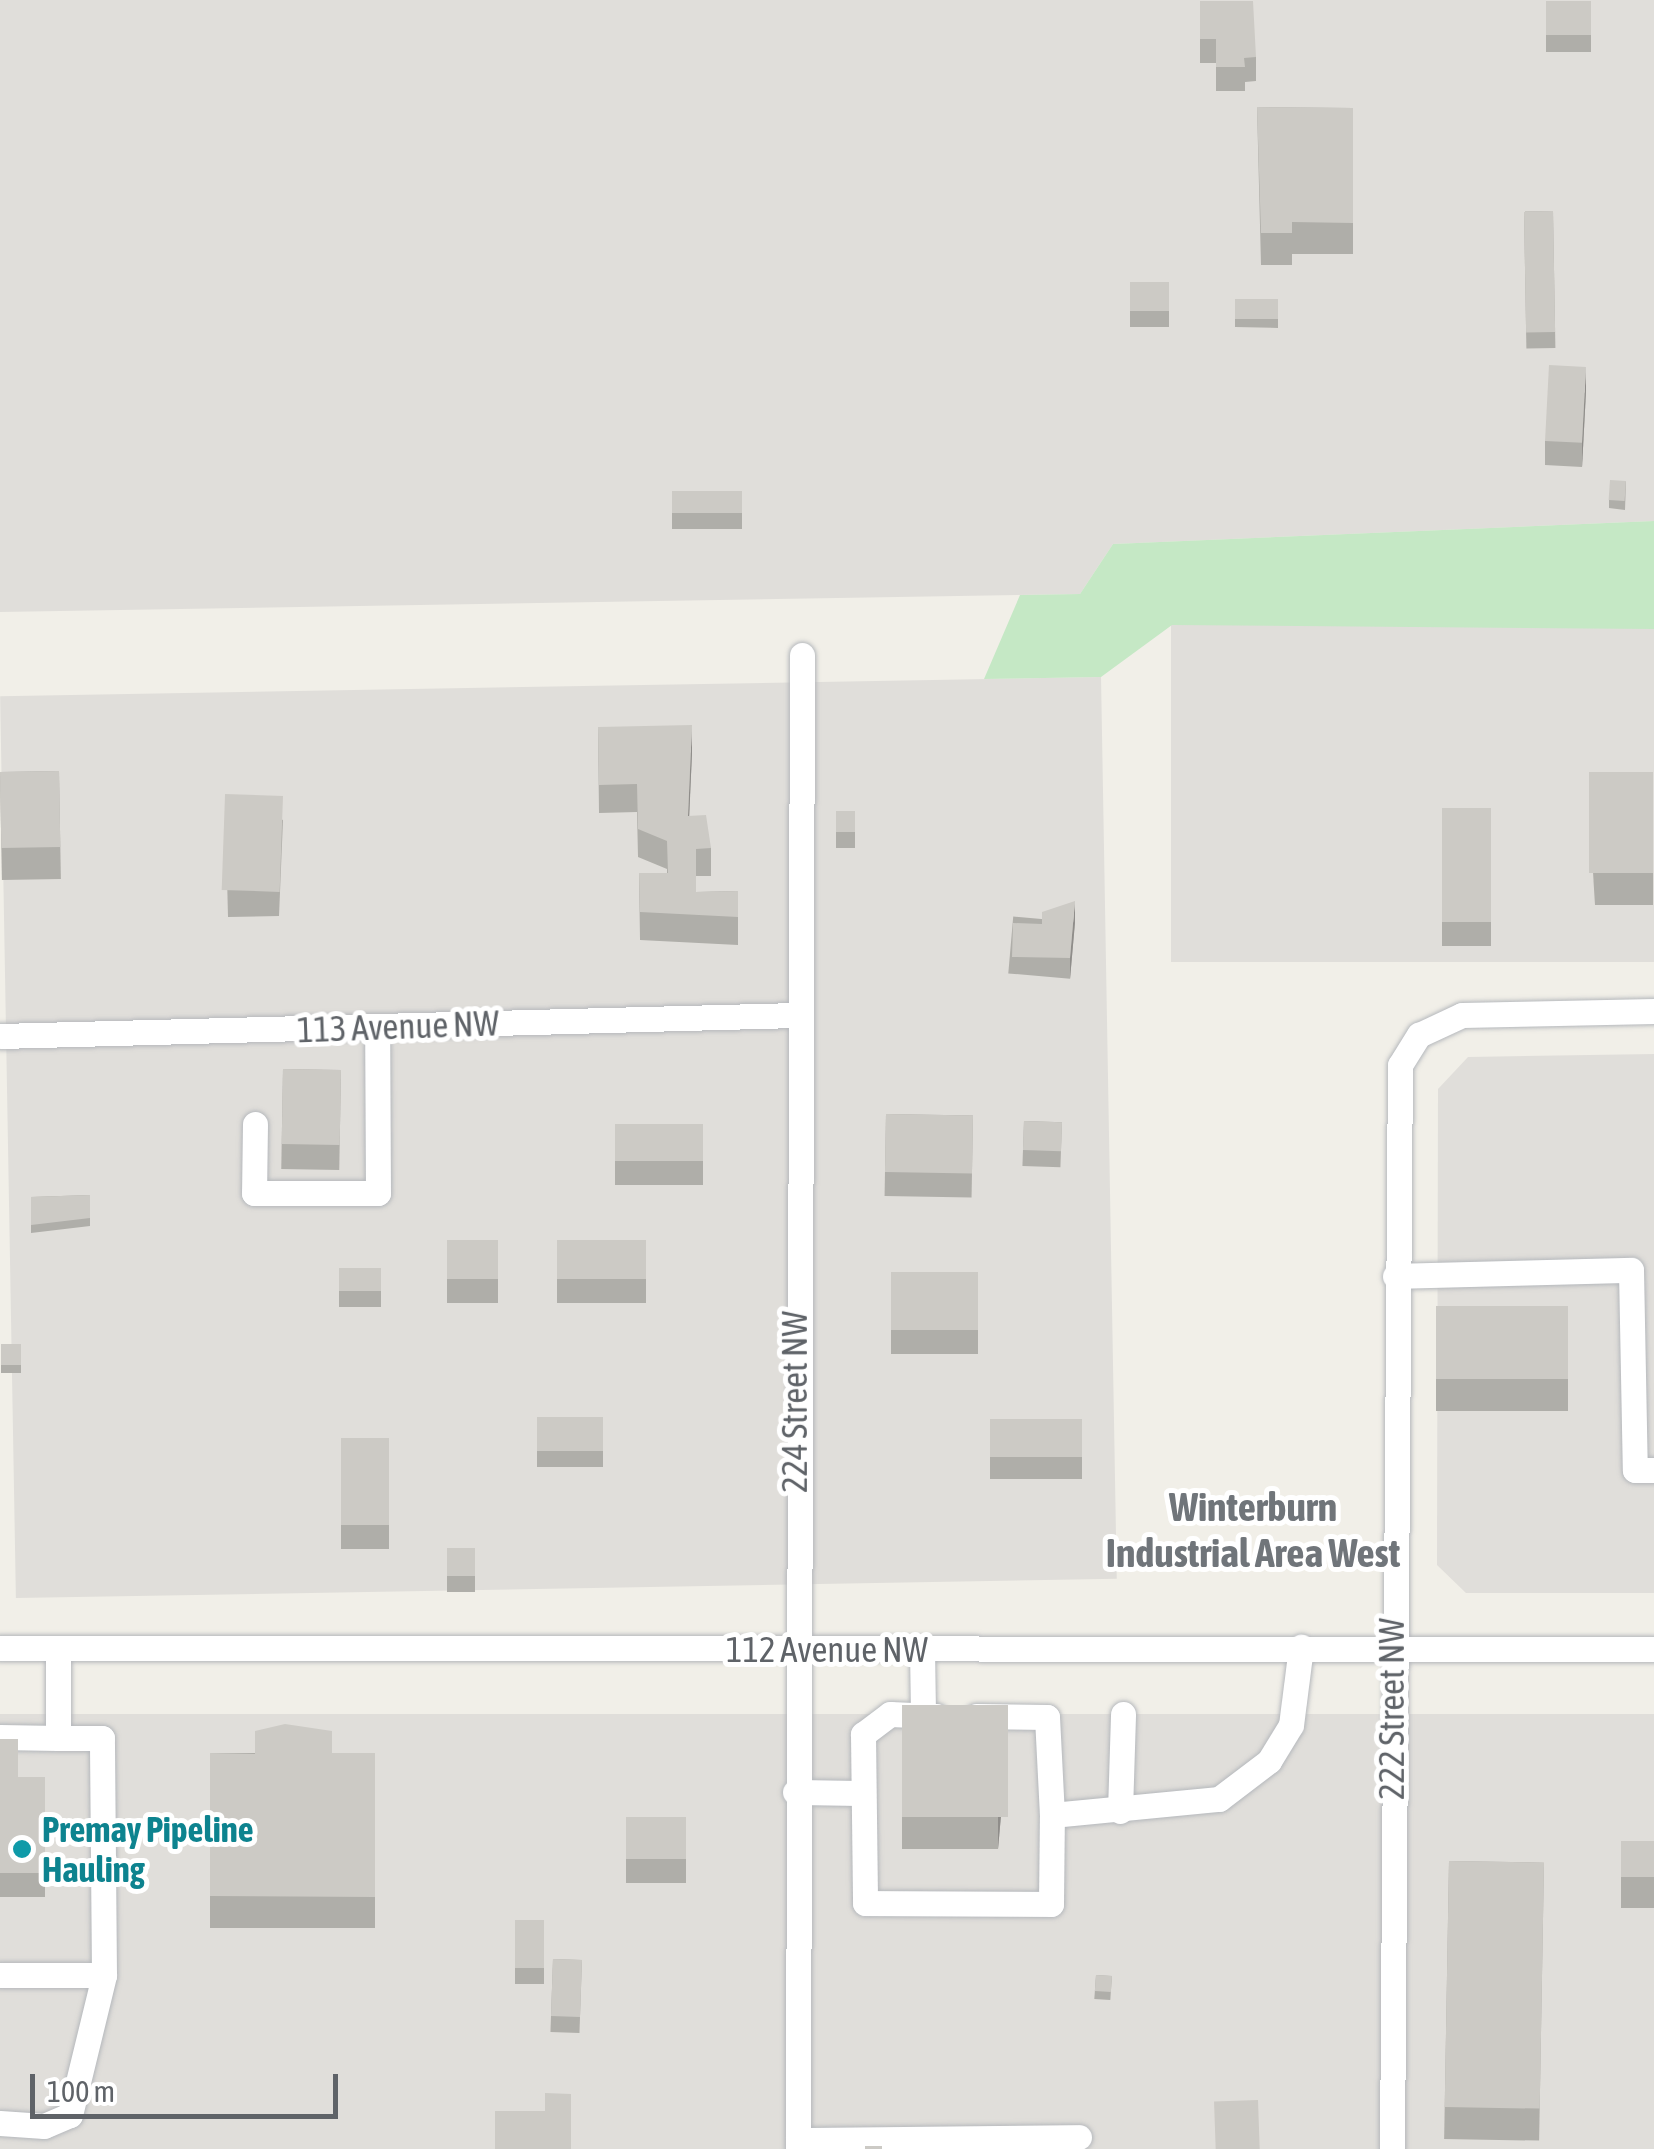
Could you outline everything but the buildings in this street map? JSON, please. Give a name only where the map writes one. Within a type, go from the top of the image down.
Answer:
[{"type":"street","name":"224 Street NW","points":[[798,2145],[795,1015],[802,655]]},
{"type":"street","name":"222 Street NW","points":[[1392,2149],[1390,1648],[1398,1083],[1419,1035],[1462,1015],[1654,1011]]},
{"type":"street","name":"113 Avenue NW","points":[[0,1036],[795,1015]]},
{"type":"street","points":[[255,1124],[254,1192],[378,1193],[376,1026]]},
{"type":"street","points":[[1395,1276],[1631,1270],[1635,1470],[1654,1470]]},
{"type":"street","points":[[1052,1814],[1219,1800],[1268,1761],[1291,1725],[1301,1647]]},
{"type":"street","name":"112 Avenue NW","points":[[0,1648],[1654,1649]]},
{"type":"street","points":[[58,1648],[58,1738]]},
{"type":"street","points":[[922,1649],[924,1716]]},
{"type":"street","points":[[890,1714],[924,1716],[1047,1717],[1051,1904],[866,1902],[863,1734],[890,1714]]},
{"type":"street","points":[[1120,1811],[1124,1714]]},
{"type":"street","points":[[0,1737],[102,1738],[104,1975],[70,2114],[44,2126],[0,2122]]},
{"type":"street","points":[[795,1792],[862,1793]]},
{"type":"street","points":[[0,1975],[104,1975]]},
{"type":"street","points":[[798,2145],[1080,2136]]},
{"type":"shaded area","points":[[0,0],[1654,0],[1654,521],[1113,544],[1080,594],[0,612]]},
{"type":"shaded area","points":[[1171,625],[1654,625],[1654,962],[1171,962]]},
{"type":"shaded area","points":[[1101,677],[1117,1579],[16,1598],[0,696]]},
{"type":"shaded area","points":[[1654,1054],[1654,1593],[1466,1593],[1437,1565],[1438,1089],[1468,1057]]},
{"type":"shaded area","points":[[0,1714],[1654,1714],[1654,2149],[0,2149]]},
{"type":"green space","points":[[1654,521],[1654,629],[1172,625],[1101,677],[984,679],[1020,595],[1080,594],[1113,544]]},
{"type":"place","name":"Premay Pipeline Hauling","points":[[22,1849]]},
{"type":"district","name":"Winterburn Industrial Area West","points":[[1253,1530]]}]
